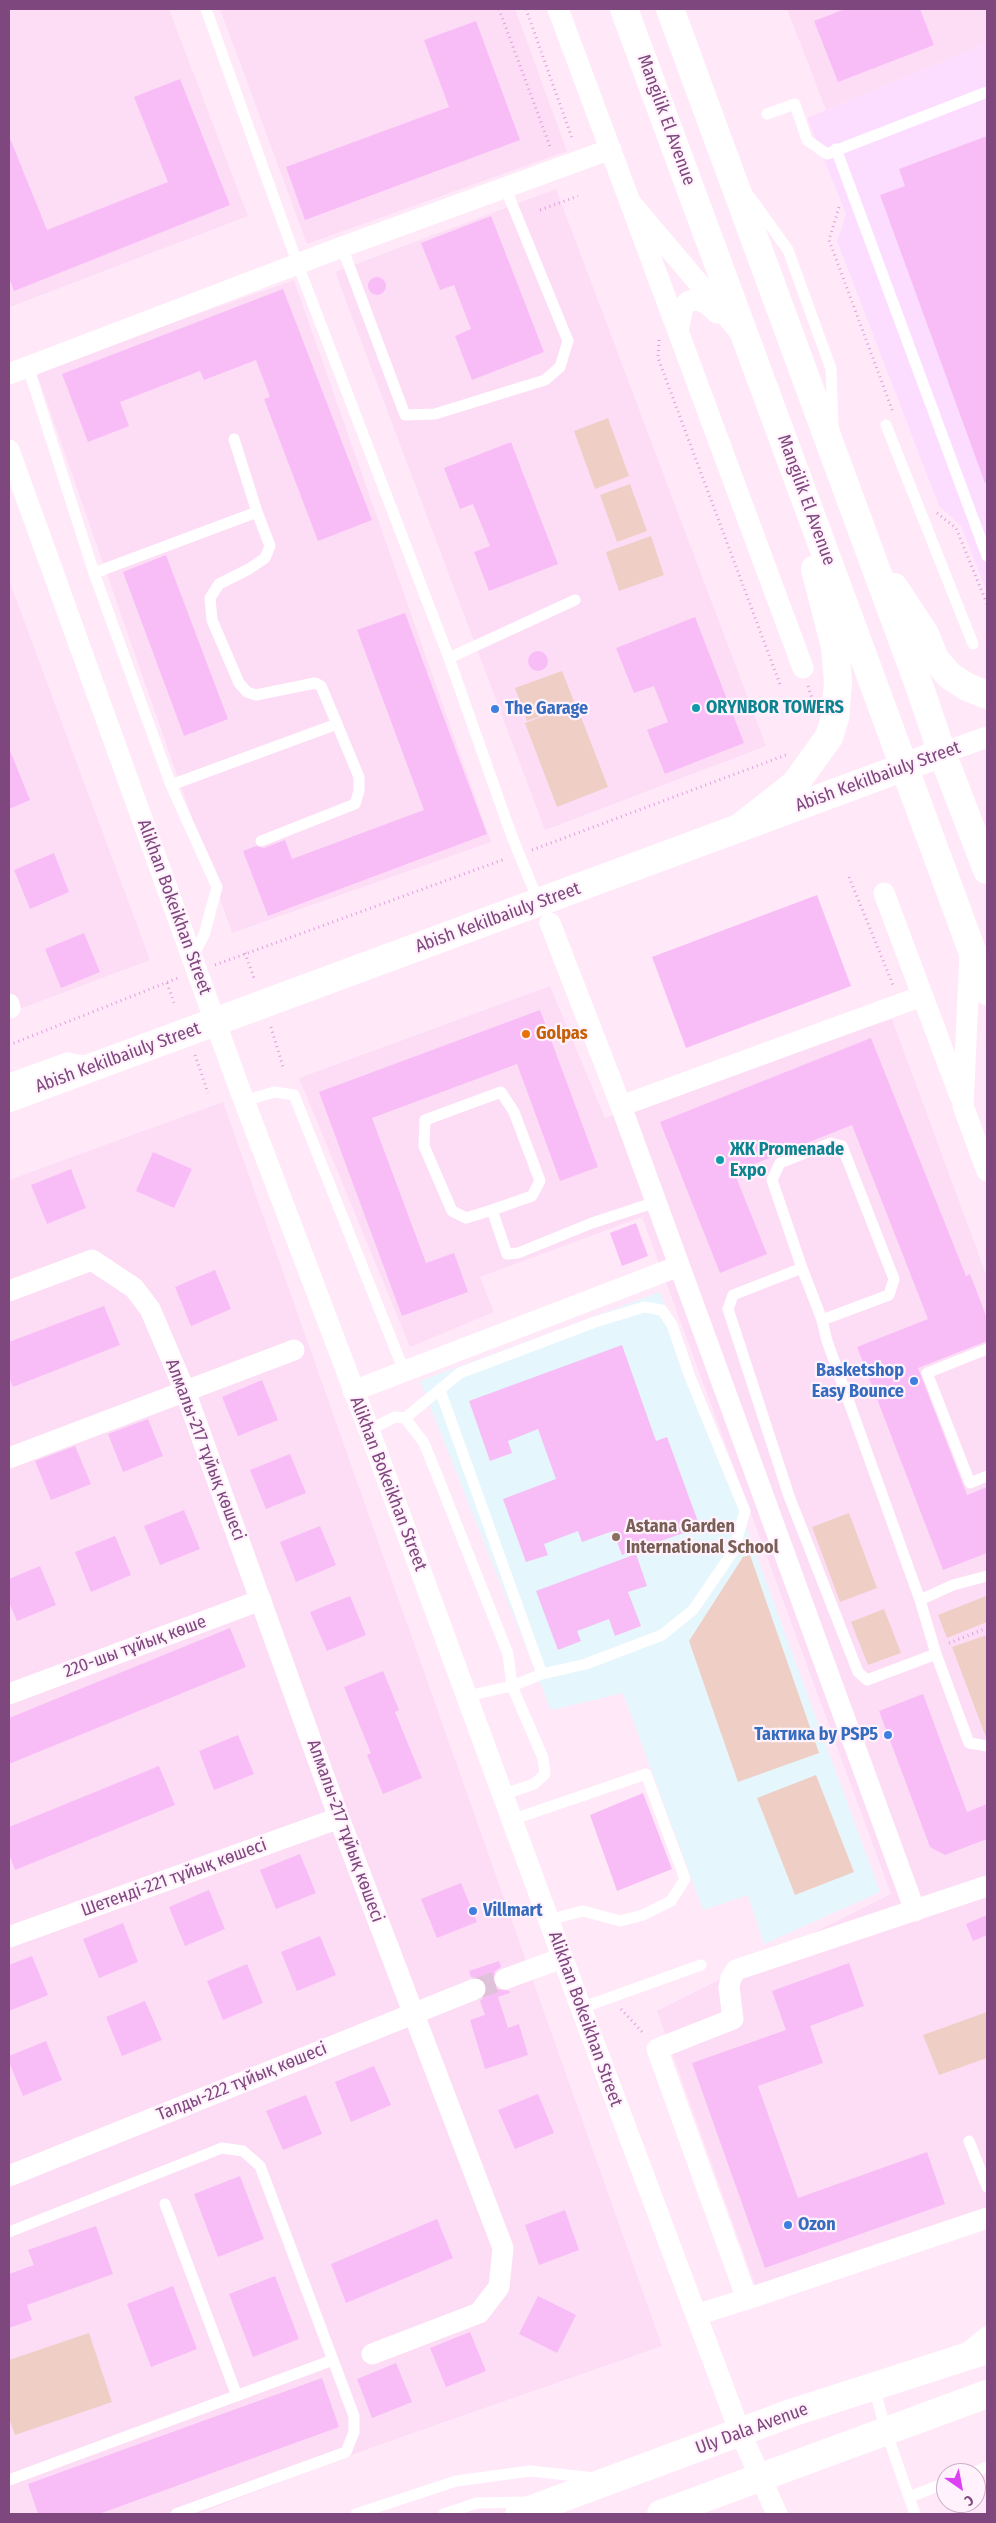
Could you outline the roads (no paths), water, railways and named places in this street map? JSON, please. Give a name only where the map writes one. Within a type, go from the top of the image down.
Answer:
[{"type":"main road","name":"Mangilik El Avenue","points":[[624,9],[987,991]]},
{"type":"main road","points":[[670,9],[876,567],[942,754],[987,870]]},
{"type":"main road","points":[[739,828],[795,784],[829,737],[835,718],[838,682],[835,648],[786,446]]},
{"type":"main road","points":[[876,567],[899,592],[926,634],[934,659],[950,676],[967,687],[987,695]]},
{"type":"main road","name":"Abish Kekilbaiuly Street","points":[[9,1098],[216,1022],[545,913],[739,828],[942,754]]},
{"type":"main road","name":"Uly Dala Avenue","points":[[519,2514],[794,2412],[987,2350]]},
{"type":"main road","points":[[661,2514],[987,2394]]},
{"type":"street","points":[[558,9],[803,668]]},
{"type":"street","points":[[18,371],[342,247],[611,149]]},
{"type":"street","points":[[630,202],[747,340]]},
{"type":"street","points":[[678,332],[683,307],[689,301],[698,300],[707,304],[747,340]]},
{"type":"street","name":"Alikhan Bokeikhan Street","points":[[9,450],[244,1101],[352,1391],[369,1430],[562,1958],[740,2432],[778,2514]]},
{"type":"street","name":"Abish Kekilbaiuly Street","points":[[942,754],[987,737]]},
{"type":"street","points":[[884,893],[987,1171]]},
{"type":"street","points":[[545,913],[622,1106],[916,1911]]},
{"type":"street","points":[[963,1106],[970,946]]},
{"type":"street","points":[[622,1106],[922,996]]},
{"type":"street","name":"Алмалы-217 тұйық көшесі","points":[[9,1291],[92,1260],[134,1288],[150,1310],[185,1391],[339,1818],[503,2248],[499,2287],[478,2313],[372,2354]]},
{"type":"street","points":[[352,1391],[679,1266]]},
{"type":"street","points":[[9,1458],[294,1350]]},
{"type":"street","name":"220-шы тұйық көше","points":[[9,1694],[261,1600]]},
{"type":"street","name":"Шетенді-221 тұйық көшесі","points":[[9,1938],[339,1818]]},
{"type":"street","points":[[747,2299],[657,2049],[733,2019],[729,1987],[731,1978],[736,1970],[987,1886]]},
{"type":"street","points":[[506,1979],[562,1958]]},
{"type":"street","name":"Талды-222 тұйық көшесі","points":[[9,2176],[476,1989]]},
{"type":"street","points":[[696,2315],[987,2218]]},
{"type":"lane","points":[[206,9],[298,265],[450,658],[511,834],[545,913]]},
{"type":"lane","points":[[767,114],[795,104],[806,140],[827,154],[987,92]]},
{"type":"lane","points":[[836,149],[987,556]]},
{"type":"lane","points":[[342,247],[404,415],[435,414],[545,380],[560,367],[568,341],[505,188]]},
{"type":"lane","points":[[18,371],[171,785],[217,887],[195,964]]},
{"type":"lane","points":[[886,425],[973,644]]},
{"type":"lane","points":[[234,439],[270,546],[265,558],[250,569],[219,584],[210,598],[212,620],[239,683],[247,692],[256,695],[315,683],[321,686],[359,777],[359,791],[355,804],[261,841]]},
{"type":"lane","points":[[94,573],[257,512]]},
{"type":"lane","points":[[450,658],[575,600]]},
{"type":"lane","points":[[171,785],[337,724]]},
{"type":"lane","points":[[9,1079],[67,1058],[99,1065]]},
{"type":"lane","points":[[244,1101],[274,1092],[294,1095],[404,1371]]},
{"type":"lane","points":[[501,1092],[514,1112],[540,1181],[532,1196],[492,1210],[466,1218],[452,1211],[424,1146],[425,1120],[501,1092]]},
{"type":"lane","points":[[822,1320],[889,1295],[894,1279],[842,1146],[831,1143],[780,1163],[772,1180],[969,1743],[987,1746]]},
{"type":"lane","points":[[492,1210],[507,1254],[518,1253],[592,1223],[656,1202]]},
{"type":"lane","points":[[802,1268],[733,1295],[728,1309],[789,1496],[858,1672],[867,1680],[936,1651]]},
{"type":"lane","points":[[369,1430],[395,1417],[405,1418],[460,1373],[595,1322],[644,1307],[662,1310],[672,1325],[690,1377],[744,1511],[734,1550],[693,1610],[662,1635],[586,1664],[542,1674],[512,1686],[467,1696]]},
{"type":"lane","points":[[987,1349],[927,1373],[970,1483],[987,1476]]},
{"type":"lane","points":[[440,1390],[542,1674]]},
{"type":"lane","points":[[405,1418],[424,1443],[508,1654],[512,1686],[543,1758],[546,1774],[534,1784],[502,1795]]},
{"type":"lane","points":[[766,1504],[789,1496]]},
{"type":"lane","points":[[920,1600],[953,1586],[987,1576]]},
{"type":"lane","points":[[511,1820],[646,1774],[685,1879],[671,1901],[643,1915],[620,1921],[583,1910],[548,1920]]},
{"type":"lane","points":[[581,2008],[701,1966]]},
{"type":"lane","points":[[969,2141],[987,2187]]},
{"type":"lane","points":[[9,2232],[222,2148],[243,2151],[260,2166],[354,2416],[354,2432],[346,2452],[176,2514]]},
{"type":"lane","points":[[165,2204],[237,2396]]},
{"type":"lane","points":[[946,2364],[987,2331]]},
{"type":"lane","points":[[9,2480],[333,2360]]},
{"type":"lane","points":[[874,2387],[886,2431],[915,2514]]},
{"type":"lane","points":[[952,2407],[987,2406]]},
{"type":"lane","points":[[356,2514],[456,2482],[530,2471],[611,2480]]},
{"type":"lane","points":[[909,2497],[936,2487]]},
{"type":"lane","points":[[444,2514],[477,2503],[554,2501]]},
{"type":"tunnel","points":[[475,1989],[505,1979]]},
{"type":"place","name":"ORYNBOR TOWERS","points":[[696,708]]},
{"type":"place","name":"The Garage","points":[[495,709]]},
{"type":"place","name":"Golpas","points":[[526,1034]]},
{"type":"place","name":"ЖК Promenade Expo","points":[[720,1160]]},
{"type":"place","name":"Basketshop Easy Bounce","points":[[914,1381]]},
{"type":"place","name":"Astana Garden International School","points":[[616,1537]]},
{"type":"place","name":"Тактика by PSP5","points":[[888,1735]]},
{"type":"place","name":"Villmart","points":[[473,1911]]},
{"type":"place","name":"Ozon","points":[[788,2225]]}]
